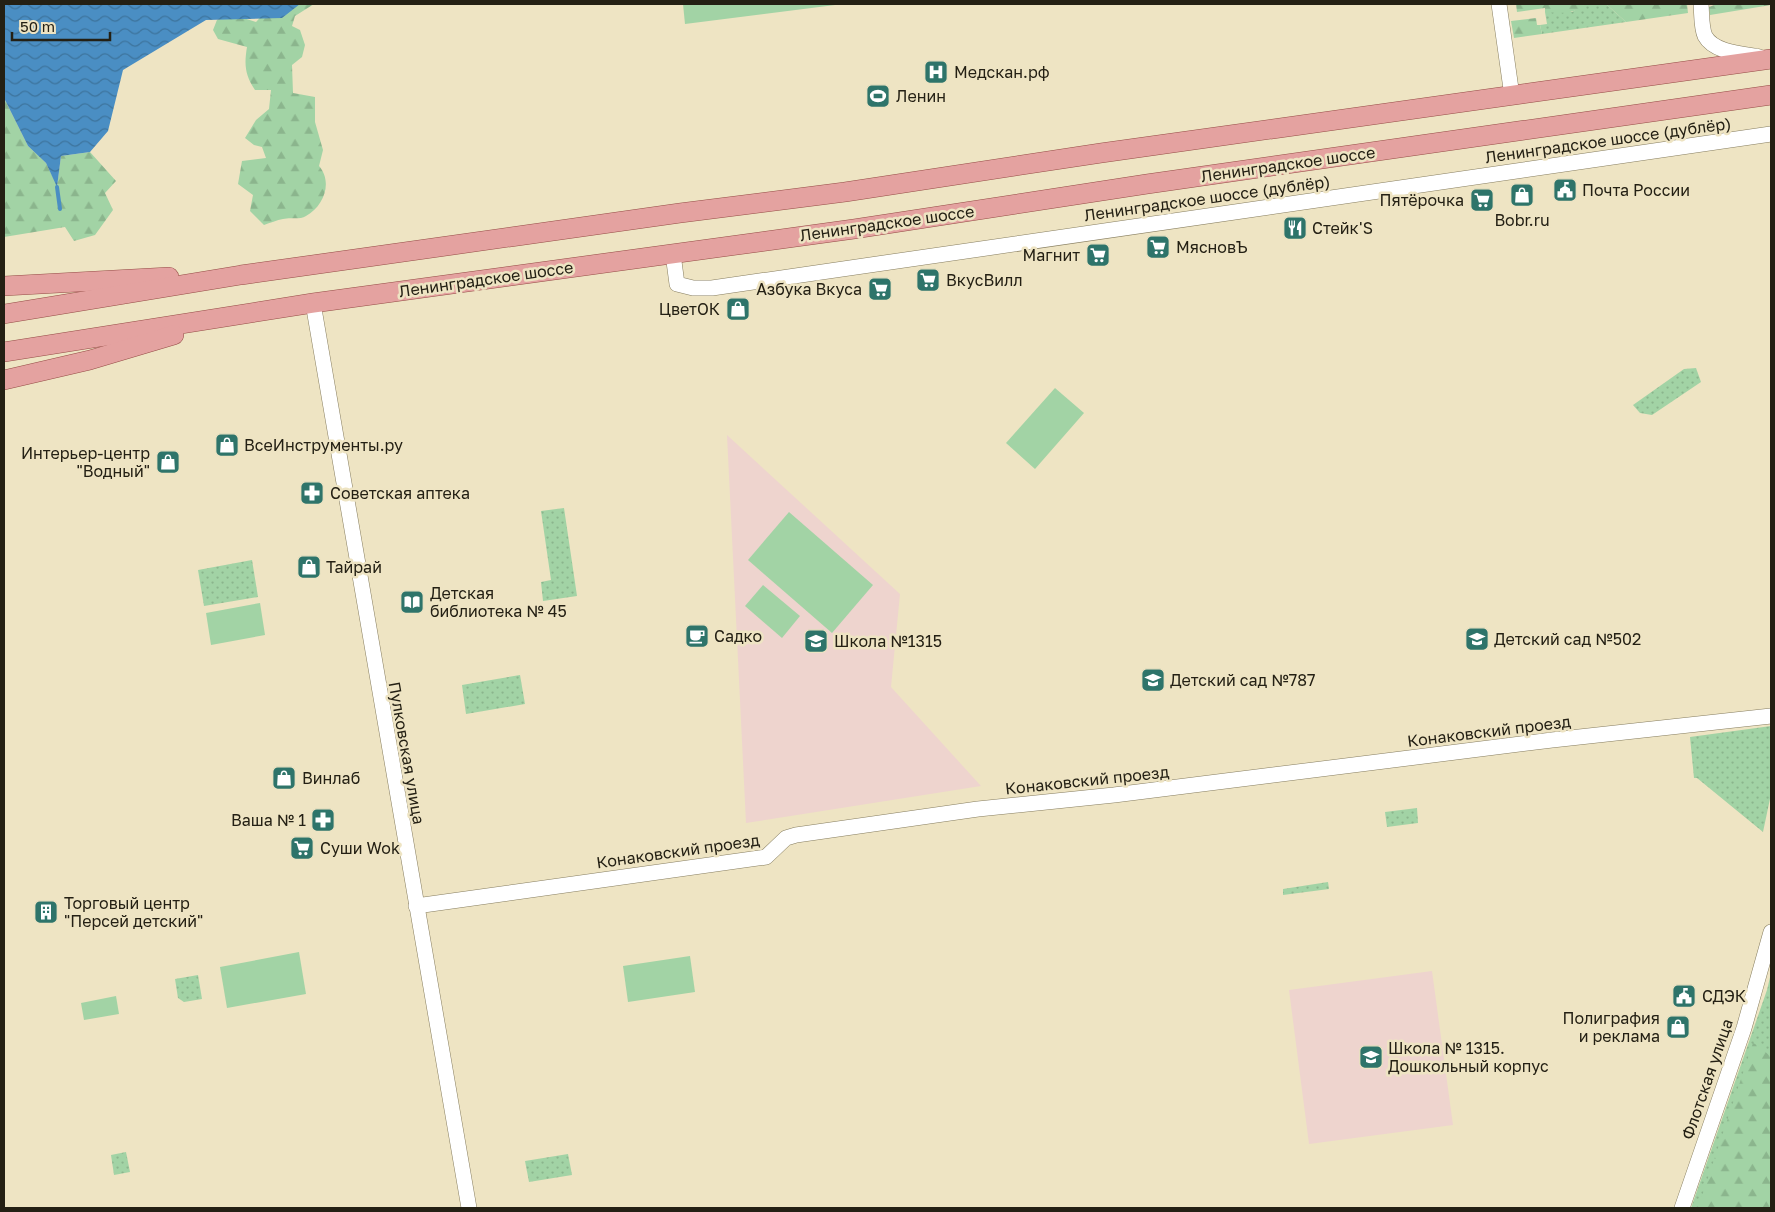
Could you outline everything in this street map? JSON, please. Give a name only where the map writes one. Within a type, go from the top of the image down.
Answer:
[{"type":"main road","points":[[4,314],[241,275],[680,213],[846,192],[1102,153],[1771,59]]},
{"type":"main road","name":"Ленинградское шоссе","points":[[4,352],[313,303],[673,254],[1771,95]]},
{"type":"main road","points":[[4,286],[130,278],[241,275]]},
{"type":"main road","points":[[4,380],[90,360],[246,314]]},
{"type":"street","points":[[1499,4],[1512,96]]},
{"type":"street","points":[[1701,4],[1704,33],[1714,45],[1744,54],[1771,59]]},
{"type":"street","name":"Ленинградское шоссе (дублёр)","points":[[673,254],[677,284],[693,288],[712,288],[1771,134]]},
{"type":"street","name":"Пулковская улица","points":[[313,303],[469,1208]]},
{"type":"street","name":"Конаковский проезд","points":[[416,906],[766,857],[786,838],[796,835],[978,809],[1114,796],[1561,739],[1771,716]]},
{"type":"street","name":"Флотская улица","points":[[1682,1208],[1744,1028],[1771,932]]},
{"type":"shaded area","name":"Школа №1315","points":[[727,435],[900,594],[891,687],[981,786],[746,823]]},
{"type":"shaded area","name":"Школа № 1315. Дошкольный корпус","points":[[1432,971],[1453,1125],[1309,1144],[1289,990]]},
{"type":"green space","points":[[273,4],[314,4],[295,16],[292,26],[300,30],[305,45],[302,57],[292,65],[293,93],[315,97],[315,122],[323,150],[319,166],[323,172],[326,186],[318,206],[306,216],[281,219],[264,225],[250,211],[253,195],[238,184],[242,161],[266,158],[262,147],[254,145],[245,138],[256,120],[269,109],[271,90],[255,90],[252,85],[246,70],[247,47],[218,39],[213,30],[217,20],[234,15],[256,22]]},
{"type":"green space","points":[[683,4],[843,4],[685,24]]},
{"type":"green space","points":[[1516,4],[1585,4],[1572,12],[1561,13],[1545,12],[1545,8],[1517,12]]},
{"type":"green space","points":[[1585,4],[1606,4],[1626,22],[1542,34],[1540,25],[1547,24],[1545,12],[1572,12]]},
{"type":"green space","points":[[1606,4],[1687,4],[1688,13],[1626,22]]},
{"type":"green space","points":[[1717,4],[1771,5],[1710,15],[1709,7]]},
{"type":"green space","points":[[1536,18],[1537,25],[1540,25],[1542,34],[1514,38],[1511,21]]},
{"type":"green space","points":[[4,98],[28,146],[46,163],[57,186],[61,156],[90,152],[116,181],[105,193],[113,210],[95,235],[74,241],[65,227],[4,237]]},
{"type":"green space","points":[[1696,368],[1701,382],[1652,415],[1640,413],[1633,405],[1684,369]]},
{"type":"green space","points":[[1055,388],[1084,413],[1035,469],[1006,443]]},
{"type":"green space","points":[[564,508],[577,596],[543,601],[541,582],[551,580],[541,511]]},
{"type":"green space","points":[[789,512],[873,585],[832,633],[748,560]]},
{"type":"green space","points":[[252,560],[258,597],[204,606],[198,570]]},
{"type":"green space","points":[[763,585],[800,616],[782,638],[745,606]]},
{"type":"green space","points":[[260,603],[265,635],[211,645],[206,613]]},
{"type":"green space","points":[[520,675],[525,704],[466,714],[462,685]]},
{"type":"green space","points":[[1771,726],[1771,794],[1763,832],[1697,778],[1694,778],[1690,737]]},
{"type":"green space","points":[[1417,808],[1418,823],[1387,827],[1385,812]]},
{"type":"green space","points":[[1328,882],[1329,889],[1283,895],[1283,889]]},
{"type":"green space","points":[[299,952],[306,994],[227,1008],[220,967]]},
{"type":"green space","points":[[690,956],[695,992],[628,1002],[623,966]]},
{"type":"green space","points":[[1771,973],[1771,1208],[1691,1208],[1767,990]]},
{"type":"green space","points":[[198,975],[202,999],[184,1002],[178,998],[175,979]]},
{"type":"green space","points":[[116,996],[119,1014],[84,1020],[81,1003]]},
{"type":"green space","points":[[1753,1043],[1771,1056],[1771,1208],[1698,1208]]},
{"type":"green space","points":[[126,1152],[130,1172],[114,1175],[111,1155]]},
{"type":"green space","points":[[568,1154],[572,1175],[529,1182],[525,1161]]},
{"type":"water","points":[[4,4],[300,4],[282,18],[206,20],[123,70],[108,131],[90,152],[61,156],[57,187],[46,163],[28,146],[4,98]]},
{"type":"waterway","points":[[57,187],[60,209]]},
{"type":"place","name":"Медскан.рф","points":[[936,72]]},
{"type":"place","name":"Ленин","points":[[878,96]]},
{"type":"place","name":"Почта России","points":[[1565,190]]},
{"type":"place","name":"Bobr.ru","points":[[1522,195]]},
{"type":"place","name":"Пятёрочка","points":[[1482,200]]},
{"type":"place","name":"Стейк'S","points":[[1295,228]]},
{"type":"place","name":"МясновЪ","points":[[1158,247]]},
{"type":"place","name":"Магнит","points":[[1098,255]]},
{"type":"place","name":"ВкусВилл","points":[[928,280]]},
{"type":"place","name":"Азбука Вкуса","points":[[880,289]]},
{"type":"place","name":"ЦветОК","points":[[738,309]]},
{"type":"place","name":"ВсеИнструменты.ру","points":[[227,445]]},
{"type":"place","name":"Интерьер-центр \"Водный\"","points":[[168,462]]},
{"type":"place","name":"Советская аптека","points":[[312,493]]},
{"type":"place","name":"Тайрай","points":[[309,567]]},
{"type":"place","name":"Детская библиотека № 45","points":[[412,602]]},
{"type":"place","name":"Садко","points":[[697,636]]},
{"type":"place","name":"Детский сад №502","points":[[1477,639]]},
{"type":"place","name":"Школа №1315","points":[[816,641]]},
{"type":"place","name":"Детский сад №787","points":[[1153,680]]},
{"type":"place","name":"Винлаб","points":[[284,778]]},
{"type":"place","name":"Ваша № 1","points":[[323,820]]},
{"type":"place","name":"Суши Wok","points":[[302,848]]},
{"type":"place","name":"Торговый центр \"Персей детский\"","points":[[46,912]]},
{"type":"place","name":"СДЭК","points":[[1684,996]]},
{"type":"place","name":"Полиграфия и реклама","points":[[1678,1027]]},
{"type":"place","name":"Школа № 1315. Дошкольный корпус","points":[[1371,1057]]}]
